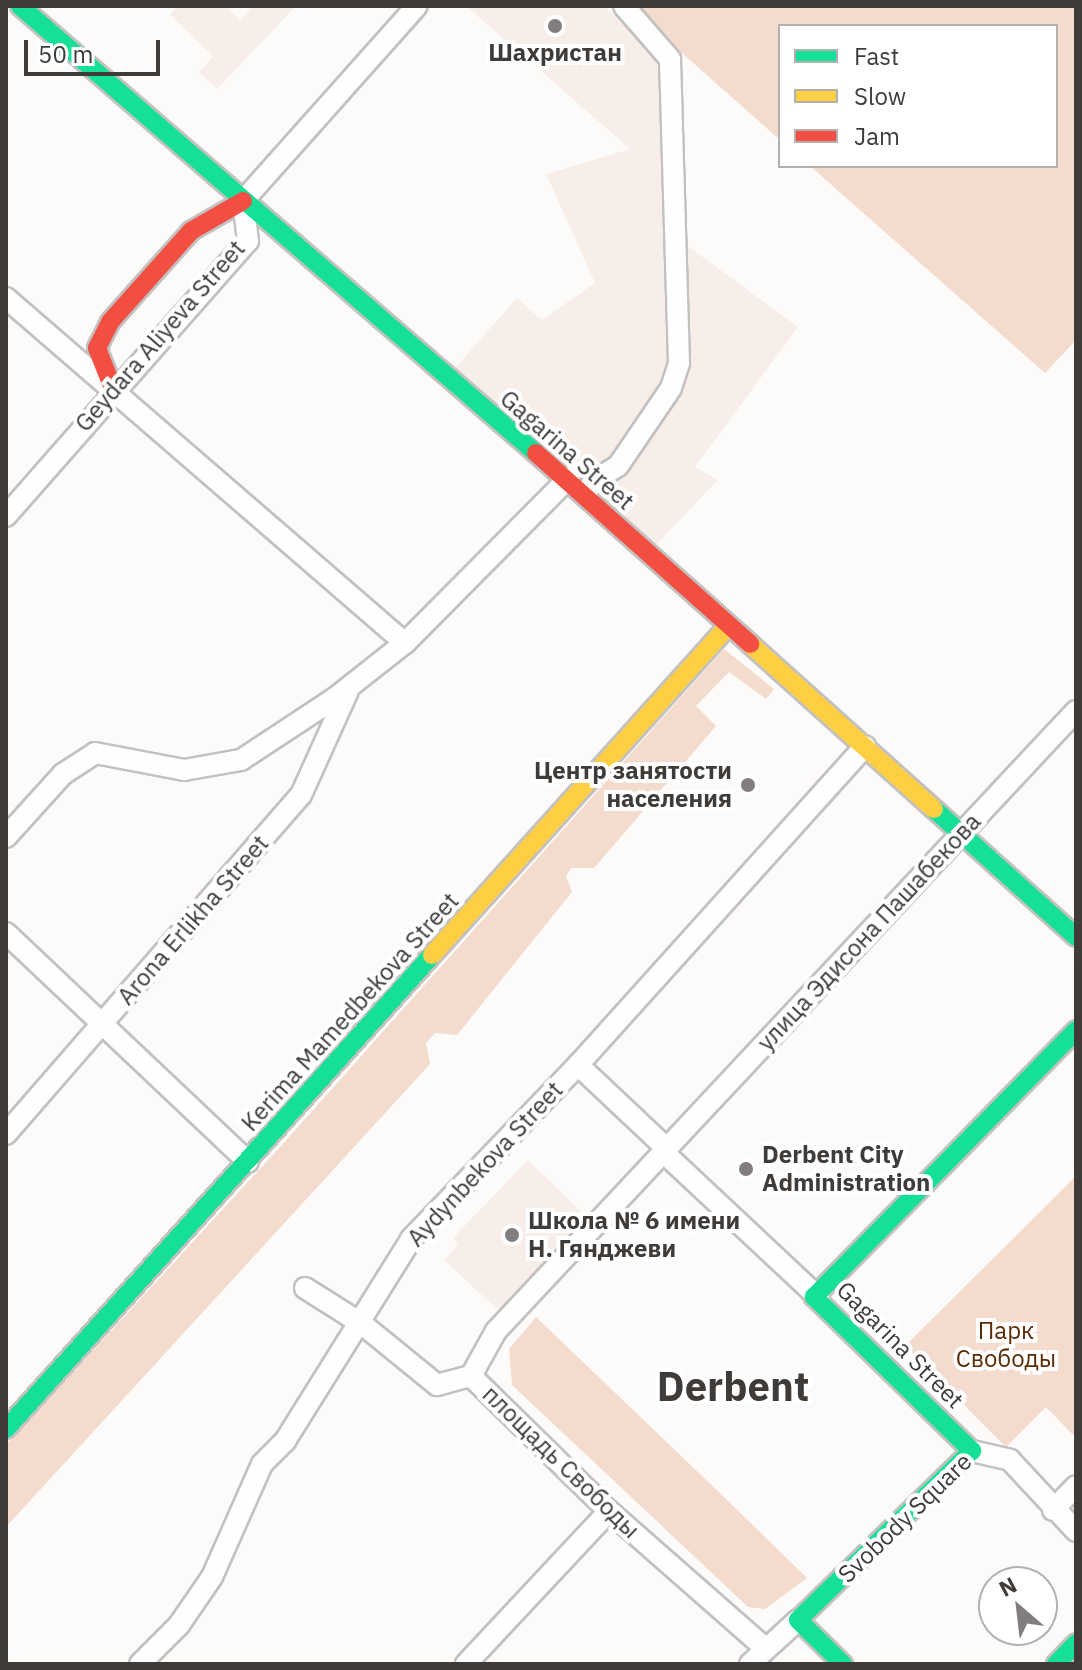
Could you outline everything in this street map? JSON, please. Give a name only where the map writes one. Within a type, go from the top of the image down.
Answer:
[{"type":"main road","name":"Gagarina Street","points":[[22,6],[586,494],[864,747]]},
{"type":"main road","points":[[114,391],[97,348],[110,322],[191,231],[244,199]]},
{"type":"main road","name":"Gagarina Street","points":[[586,494],[728,626],[1076,935]]},
{"type":"main road","name":"Kerima Mamedbekova Street","points":[[9,1419],[248,1162],[728,626]]},
{"type":"main road","points":[[818,1297],[1076,1033]]},
{"type":"main road","name":"Svobody Square","points":[[798,1620],[975,1451],[818,1297]]},
{"type":"main road","points":[[798,1620],[843,1664]]},
{"type":"main road","points":[[1056,1664],[1076,1643]]},
{"type":"street","points":[[244,199],[417,6]]},
{"type":"street","points":[[586,494],[618,466],[671,388],[679,363],[670,59],[624,6]]},
{"type":"street","name":"Geydara Aliyeva Street","points":[[6,516],[248,241],[244,199]]},
{"type":"street","points":[[6,298],[405,643]]},
{"type":"street","points":[[6,837],[63,774],[95,753],[184,770],[241,760],[350,686],[405,643],[568,479]]},
{"type":"street","name":"Arona Erlikha Street","points":[[6,1134],[301,795],[350,686]]},
{"type":"street","name":"улица Эдисона Пашабекова","points":[[664,1150],[1076,711]]},
{"type":"street","name":"Aydynbekova Street","points":[[140,1664],[179,1625],[212,1577],[262,1464],[285,1441],[362,1324],[411,1239],[578,1065],[864,747]]},
{"type":"street","points":[[6,933],[248,1162]]},
{"type":"street","name":"Svobody Square","points":[[578,1065],[818,1297]]},
{"type":"street","name":"площадь Свободы","points":[[664,1150],[496,1331],[471,1376],[609,1511],[765,1648]]},
{"type":"street","points":[[305,1288],[362,1324],[437,1385],[471,1376]]},
{"type":"street","points":[[975,1451],[1010,1460],[1053,1510],[1076,1531]]},
{"type":"street","points":[[1053,1510],[1076,1486]]},
{"type":"street","points":[[466,1664],[609,1511]]},
{"type":"street","points":[[750,1664],[798,1620]]},
{"type":"shaded area","points":[[178,6],[225,6],[240,20],[253,6],[296,6],[217,89],[199,72],[213,56],[170,15]]},
{"type":"shaded area","points":[[466,6],[604,6],[664,65],[666,230],[798,327],[695,467],[718,480],[654,547],[455,368],[517,298],[542,320],[595,283],[546,174],[630,149]]},
{"type":"shaded area","name":"Школа № 6 имени Н. Гянджеви","points":[[528,1160],[586,1216],[498,1310],[444,1260],[458,1245],[453,1238]]},
{"type":"green space","points":[[629,6],[1076,6],[1076,340],[1045,373],[812,168],[1058,168],[1058,24],[778,24],[778,138]]},
{"type":"green space","points":[[724,649],[774,689],[766,699],[729,672],[696,706],[716,726],[594,868],[571,868],[566,876],[572,892],[457,1035],[435,1033],[426,1043],[430,1064],[6,1527],[6,1445],[282,1145]]},
{"type":"green space","name":"Парк Свободы","points":[[1076,1176],[1076,1432],[1073,1435],[1046,1407],[1006,1447],[905,1346]]},
{"type":"green space","points":[[536,1317],[807,1578],[765,1609],[748,1607],[512,1385],[509,1349]]},
{"type":"traffic: fast","points":[[20,6],[536,453]]},
{"type":"traffic: fast","points":[[934,809],[1076,937]]},
{"type":"traffic: fast","points":[[6,1429],[432,955]]},
{"type":"traffic: fast","points":[[798,1620],[972,1451],[814,1297],[1076,1030]]},
{"type":"traffic: fast","points":[[798,1620],[843,1664]]},
{"type":"traffic: fast","points":[[1056,1664],[1076,1643]]},
{"type":"traffic: slow","points":[[432,955],[728,626]]},
{"type":"traffic: slow","points":[[750,644],[934,809]]},
{"type":"traffic: jam","points":[[114,391],[97,348],[110,322],[191,231],[243,201]]},
{"type":"traffic: jam","points":[[536,453],[750,644]]},
{"type":"place","name":"Шахристан","points":[[555,26]]},
{"type":"place","name":"Центр занятости населения","points":[[748,785]]},
{"type":"place","name":"Derbent City Administration","points":[[746,1169]]},
{"type":"place","name":"Школа № 6 имени Н. Гянджеви","points":[[512,1235]]},
{"type":"district","name":"Derbent","points":[[733,1386]]}]
